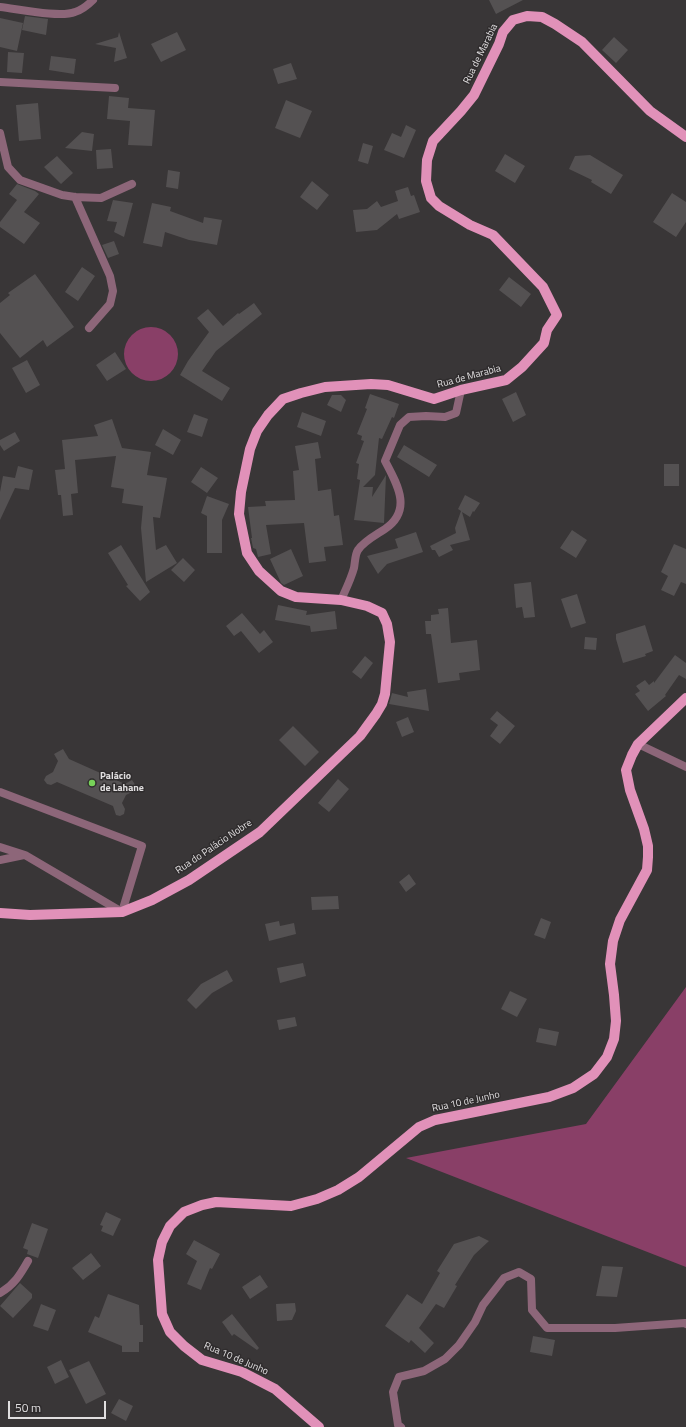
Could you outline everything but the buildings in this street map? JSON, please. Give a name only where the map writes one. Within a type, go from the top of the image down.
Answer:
[{"type":"main road","name":"Rua de Marabia","points":[[385,694],[390,642],[387,624],[382,613],[367,606],[341,600],[296,597],[281,591],[259,572],[247,553],[239,514],[241,492],[250,449],[257,431],[268,415],[283,399],[325,387],[371,384],[388,385],[434,399],[461,390],[506,380],[522,367],[544,343],[547,330],[557,315],[543,287],[493,235],[439,206],[431,198],[426,181],[427,160],[433,141],[474,95],[499,44],[503,32],[513,20],[527,16],[542,17],[582,42],[650,111],[686,137]]},
{"type":"main road","name":"Rua do Palácio Nobre","points":[[0,913],[30,915],[122,912],[152,900],[189,880],[260,832],[360,736],[382,704],[385,694]]},
{"type":"main road","name":"Rua 10 de Junho","points":[[319,1427],[275,1389],[242,1372],[202,1360],[184,1346],[170,1332],[162,1314],[158,1260],[162,1242],[170,1226],[184,1212],[202,1205],[216,1202],[291,1206],[317,1199],[338,1190],[359,1177],[419,1127],[435,1120],[549,1097],[573,1088],[594,1074],[607,1057],[614,1039],[616,1014],[610,964],[613,941],[620,920],[647,870],[648,846],[644,829],[628,785],[626,770],[638,744],[686,698]]},
{"type":"street","points":[[0,7],[60,14],[74,13],[86,7],[93,0]]},
{"type":"street","points":[[0,82],[115,88]]},
{"type":"street","points":[[0,133],[8,167],[20,180],[62,195],[101,198],[132,184]]},
{"type":"street","points":[[75,197],[110,276],[112,291],[110,304],[89,328]]},
{"type":"street","points":[[341,600],[352,574],[357,551],[370,539],[389,526],[397,516],[401,505],[399,490],[386,461],[400,424],[409,417],[445,417],[456,413],[461,390]]},
{"type":"street","points":[[638,744],[686,767]]},
{"type":"street","points":[[0,792],[142,846],[122,912],[25,854],[0,847]]},
{"type":"street","points":[[0,860],[25,854]]},
{"type":"street","points":[[0,1293],[17,1280],[28,1261]]},
{"type":"street","points":[[401,1427],[398,1425],[393,1392],[399,1378],[424,1371],[446,1359],[460,1345],[475,1322],[483,1305],[504,1278],[519,1272],[531,1279],[532,1310],[547,1328],[615,1328],[686,1324]]},
{"type":"shaded area","points":[[151,327],[161,329],[170,335],[176,344],[178,354],[176,364],[170,373],[161,379],[151,381],[141,379],[132,373],[126,364],[124,354],[126,344],[132,335],[141,329]]},
{"type":"shaded area","points":[[686,987],[686,1267],[406,1158],[586,1124]]},
{"type":"place","name":"Palácio de Lahane","points":[[92,783]]}]
